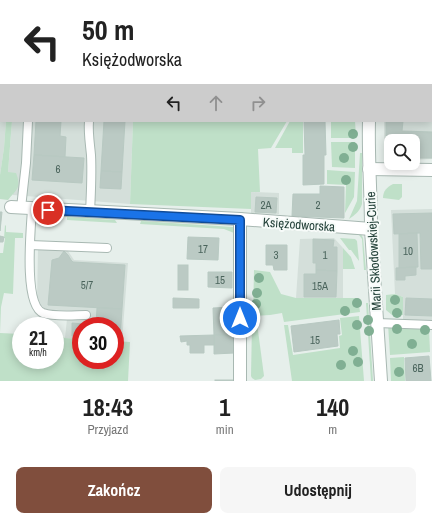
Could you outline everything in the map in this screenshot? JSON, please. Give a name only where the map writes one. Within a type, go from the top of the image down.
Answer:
[{"type":"street","name":"Marii Skłodowskiej-Curie","points":[[369,122],[371,229],[381,381]]},
{"type":"street","points":[[369,169],[432,170]]},
{"type":"street","name":"Księżodworska","points":[[22,208],[371,229]]},
{"type":"street","points":[[240,220],[240,381]]},
{"type":"lane","points":[[28,122],[22,208],[30,245],[29,269],[32,291],[39,310],[43,313],[53,315],[86,315]]},
{"type":"lane","points":[[89,122],[88,130],[91,163],[90,212]]},
{"type":"lane","points":[[30,245],[107,248]]},
{"type":"lane","points":[[377,323],[432,325]]},
{"type":"shaded area","points":[[0,122],[6,122],[4,148],[0,175]]},
{"type":"shaded area","points":[[12,122],[133,122],[130,204],[13,195],[8,172]]},
{"type":"shaded area","points":[[384,122],[432,122],[432,159],[420,160],[420,134],[384,134]]},
{"type":"shaded area","points":[[251,192],[279,193],[279,214],[251,213]]},
{"type":"shaded area","points":[[432,209],[432,320],[403,320],[403,297],[395,294],[391,210]]},
{"type":"shaded area","points":[[334,238],[343,248],[343,299],[296,298],[300,239]]},
{"type":"shaded area","points":[[38,249],[68,251],[74,260],[128,263],[124,317],[88,317],[89,312],[45,309],[37,300]]},
{"type":"shaded area","points":[[67,319],[72,319],[72,338],[65,338]]},
{"type":"green space","points":[[6,122],[12,122],[8,172],[16,173],[18,185],[16,191],[8,200],[0,199],[0,175]]},
{"type":"green space","points":[[133,122],[286,122],[271,148],[258,149],[260,192],[251,192],[251,209],[130,204]]},
{"type":"green space","points":[[289,122],[303,122],[303,153],[292,153],[292,148],[275,148]]},
{"type":"green space","points":[[331,122],[355,122],[356,138],[331,138]]},
{"type":"green space","points":[[331,142],[355,142],[355,168],[332,167]]},
{"type":"green space","points":[[360,153],[362,153],[362,204],[357,213],[349,219],[357,201]]},
{"type":"green space","points":[[327,170],[355,172],[354,197],[345,213],[346,185],[327,184]]},
{"type":"green space","points":[[393,184],[402,184],[402,197],[399,200],[383,198],[386,190]]},
{"type":"green space","points":[[67,217],[115,220],[117,223],[67,220]]},
{"type":"green space","points":[[141,221],[233,227],[235,232],[234,233],[224,229],[140,224]]},
{"type":"green space","points":[[5,225],[6,232],[23,233],[23,238],[15,238],[13,294],[4,293],[1,307],[0,333],[0,253],[3,253]]},
{"type":"green space","points":[[344,234],[361,234],[363,238],[366,270],[364,270],[362,239],[359,235]]},
{"type":"green space","points":[[340,238],[355,239],[357,241],[359,261],[351,250],[349,250]]},
{"type":"green space","points":[[343,248],[351,257],[355,269],[343,269]]},
{"type":"green space","points":[[254,270],[270,272],[281,294],[296,298],[358,298],[360,312],[284,322],[282,313],[253,316]]},
{"type":"green space","points":[[395,294],[403,297],[403,315],[392,315],[386,310],[386,295]]},
{"type":"green space","points":[[366,303],[368,303],[373,381],[371,381]]},
{"type":"green space","points":[[359,316],[364,381],[292,381],[284,325],[288,325],[293,355],[340,348],[339,336],[342,335],[340,318]]},
{"type":"green space","points":[[252,323],[257,323],[264,376],[261,379],[255,380],[251,376]]},
{"type":"green space","points":[[388,324],[429,327],[430,352],[390,355]]},
{"type":"green space","points":[[0,333],[12,334],[12,369],[64,369],[64,338],[72,338],[72,369],[124,369],[124,342],[130,342],[128,381],[0,381]]},
{"type":"green space","points":[[404,357],[405,381],[391,381],[390,358]]},
{"type":"building","points":[[36,122],[61,122],[60,136],[66,137],[65,157],[34,155]]},
{"type":"building","points":[[104,122],[125,122],[122,172],[101,171]]},
{"type":"building","points":[[304,122],[325,122],[326,155],[324,155],[324,184],[303,185],[303,155],[305,155]]},
{"type":"building","points":[[386,122],[403,122],[402,131],[432,132],[432,158],[420,158],[420,134],[386,134]]},
{"type":"building","points":[[34,155],[84,158],[82,183],[32,180]]},
{"type":"building","points":[[101,171],[122,172],[121,189],[100,188]]},
{"type":"building","points":[[320,186],[344,187],[344,218],[292,216],[293,194],[320,194]]},
{"type":"building","points":[[256,197],[277,198],[276,213],[255,212]]},
{"type":"building","points":[[0,212],[2,212],[0,231]]},
{"type":"building","points":[[432,213],[432,269],[421,269],[420,233],[394,234],[393,214]]},
{"type":"building","points":[[417,233],[418,267],[399,268],[399,234]]},
{"type":"building","points":[[0,236],[4,237],[3,242],[0,242]]},
{"type":"building","points":[[188,237],[219,238],[218,260],[187,259]]},
{"type":"building","points":[[313,239],[334,240],[333,247],[337,247],[337,271],[316,270],[316,263],[313,263]]},
{"type":"building","points":[[266,245],[287,245],[287,270],[274,270],[273,265],[266,265]]},
{"type":"building","points":[[64,251],[73,262],[125,265],[122,309],[48,305],[52,260],[59,258]]},
{"type":"building","points":[[178,265],[188,265],[188,290],[178,290]]},
{"type":"building","points":[[416,267],[416,275],[405,276],[405,280],[396,280],[396,268]]},
{"type":"building","points":[[316,270],[337,271],[336,297],[304,297],[304,274],[316,274]]},
{"type":"building","points":[[208,272],[232,272],[232,288],[208,287]]},
{"type":"building","points":[[173,298],[199,299],[199,308],[173,308]]},
{"type":"building","points":[[406,298],[432,299],[432,316],[405,315]]},
{"type":"building","points":[[233,307],[234,335],[214,335],[213,308]]},
{"type":"building","points":[[97,308],[122,309],[121,317],[96,317]]},
{"type":"building","points":[[339,320],[340,334],[337,334],[338,346],[294,352],[291,326]]},
{"type":"building","points":[[214,335],[234,335],[234,353],[214,354]]},
{"type":"building","points":[[214,335],[214,345],[204,345],[204,353],[190,353],[190,345],[187,345],[187,341],[181,342],[180,336]]},
{"type":"building","points":[[429,356],[431,381],[406,381],[405,358]]},
{"type":"building","points":[[234,380],[234,381],[215,381]]},
{"type":"route","points":[[48,210],[240,220],[240,318]]}]
